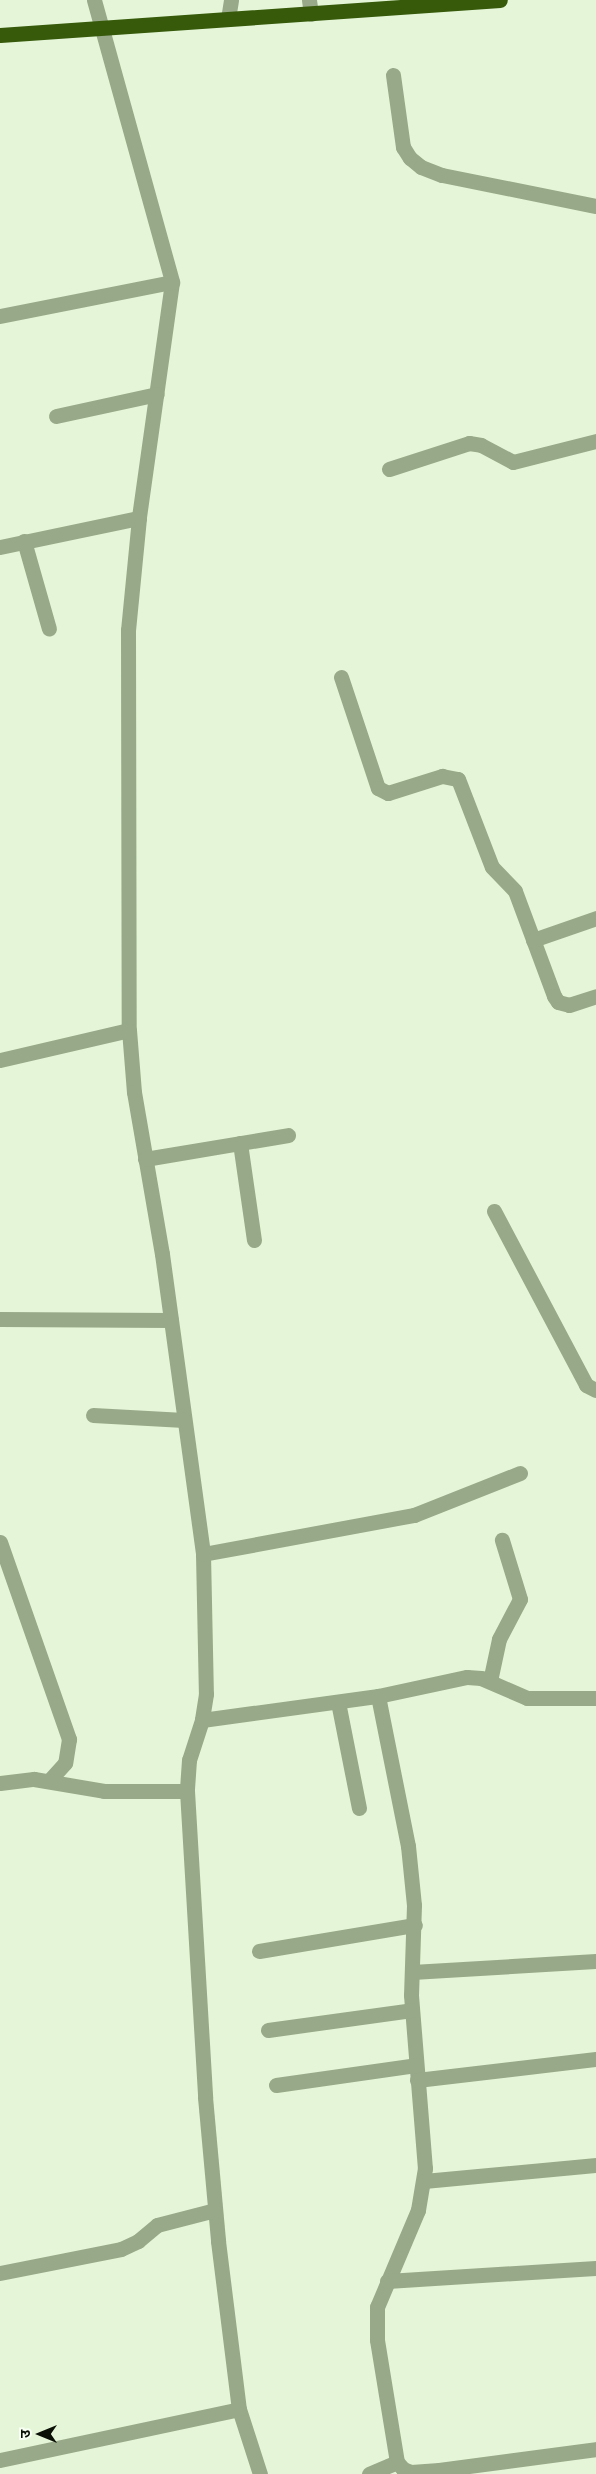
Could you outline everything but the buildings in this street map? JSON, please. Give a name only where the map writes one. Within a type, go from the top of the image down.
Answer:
[{"type":"highway","points":[[0,35],[228,19],[310,7],[500,0]]},
{"type":"street","points":[[94,0],[104,28],[172,282],[139,518],[128,630],[129,1030],[134,1092],[171,1320],[203,1554],[207,1672],[202,1720],[189,1760],[187,1791],[205,2097],[215,2210],[239,2409],[260,2474]]},
{"type":"street","points":[[228,19],[231,0]]},
{"type":"street","points":[[392,75],[404,148],[410,158],[421,167],[442,174],[596,206]]},
{"type":"street","points":[[0,316],[172,282]]},
{"type":"street","points":[[56,416],[157,394]]},
{"type":"street","points":[[389,469],[469,443],[481,445],[498,457],[513,462],[596,441]]},
{"type":"street","points":[[0,547],[139,518]]},
{"type":"street","points":[[24,541],[49,629]]},
{"type":"street","points":[[341,677],[378,788],[388,793],[442,776],[458,779],[492,867],[515,891],[558,1002],[569,1005],[596,996]]},
{"type":"street","points":[[533,940],[596,918]]},
{"type":"street","points":[[0,1060],[129,1030]]},
{"type":"street","points":[[145,1160],[288,1135]]},
{"type":"street","points":[[240,1143],[254,1240]]},
{"type":"street","points":[[494,1211],[586,1385],[596,1390]]},
{"type":"street","points":[[0,1319],[171,1320]]},
{"type":"street","points":[[93,1415],[184,1420]]},
{"type":"street","points":[[203,1554],[414,1515],[520,1473]]},
{"type":"street","points":[[490,1681],[499,1639],[520,1598],[502,1540]]},
{"type":"street","points":[[0,1542],[69,1739],[65,1762],[49,1781]]},
{"type":"street","points":[[202,1720],[378,1696],[467,1677],[490,1681],[527,1698],[596,1698]]},
{"type":"street","points":[[378,1696],[408,1846],[415,1925],[412,2010],[424,2181],[418,2210],[377,2307],[376,2334],[397,2462],[403,2469],[411,2472],[596,2449]]},
{"type":"street","points":[[338,1702],[359,1808]]},
{"type":"street","points":[[0,1783],[49,1781],[104,1791],[187,1791]]},
{"type":"street","points":[[259,1951],[415,1925]]},
{"type":"street","points":[[412,1972],[596,1961]]},
{"type":"street","points":[[268,2030],[412,2010]]},
{"type":"street","points":[[276,2085],[596,2059]]},
{"type":"street","points":[[424,2181],[596,2165]]},
{"type":"street","points":[[0,2274],[121,2248],[133,2244],[157,2225],[215,2210]]},
{"type":"street","points":[[387,2281],[596,2268]]},
{"type":"street","points":[[0,2460],[239,2409]]},
{"type":"street","points":[[369,2474],[397,2462]]}]
